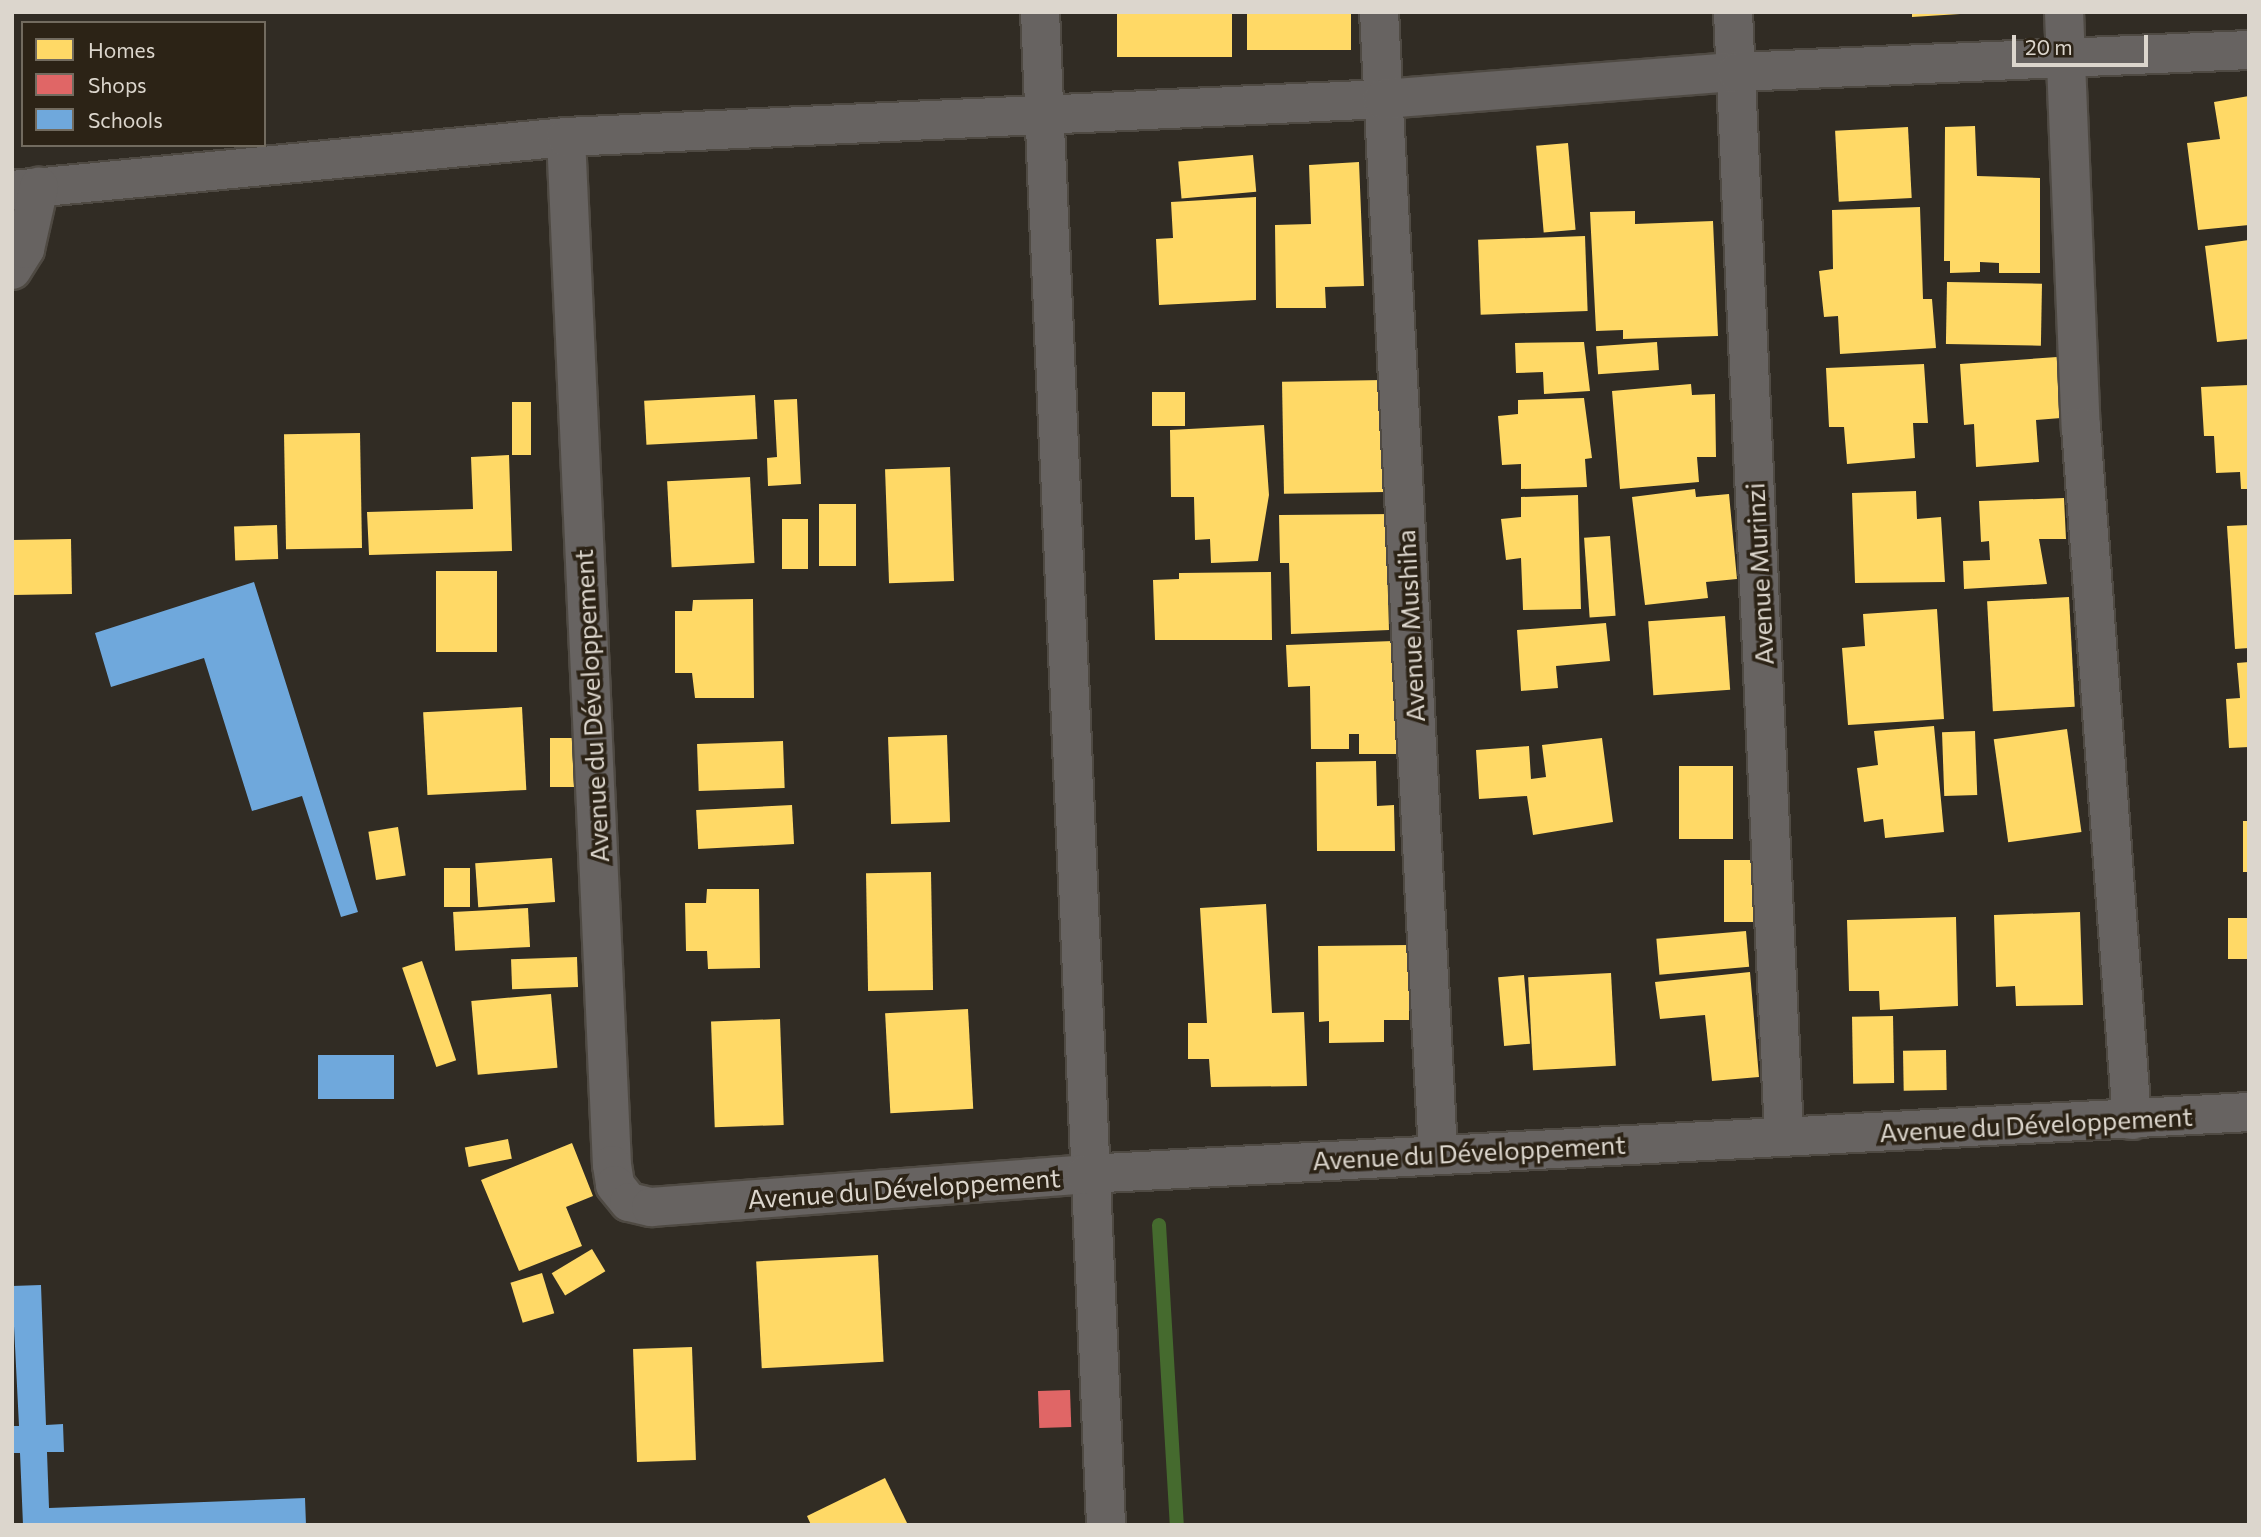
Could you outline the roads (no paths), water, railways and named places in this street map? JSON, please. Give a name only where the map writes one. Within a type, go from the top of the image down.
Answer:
[{"type":"street","points":[[1040,12],[1086,1174],[1105,1525]]},
{"type":"street","name":"Avenue Mushiha","points":[[1379,12],[1438,1153]]},
{"type":"street","name":"Avenue Murinzi","points":[[1733,12],[1784,1136]]},
{"type":"street","points":[[2064,12],[2081,426],[2132,1120]]},
{"type":"street","points":[[12,270],[25,249],[26,189],[566,136],[1383,99],[1737,72],[2249,50]]},
{"type":"street","name":"Avenue du Développement","points":[[566,136],[615,1185],[629,1202],[651,1207],[1086,1174],[1438,1153],[2249,1112]]},
{"type":"waterway","points":[[1159,1225],[1177,1525]]}]
